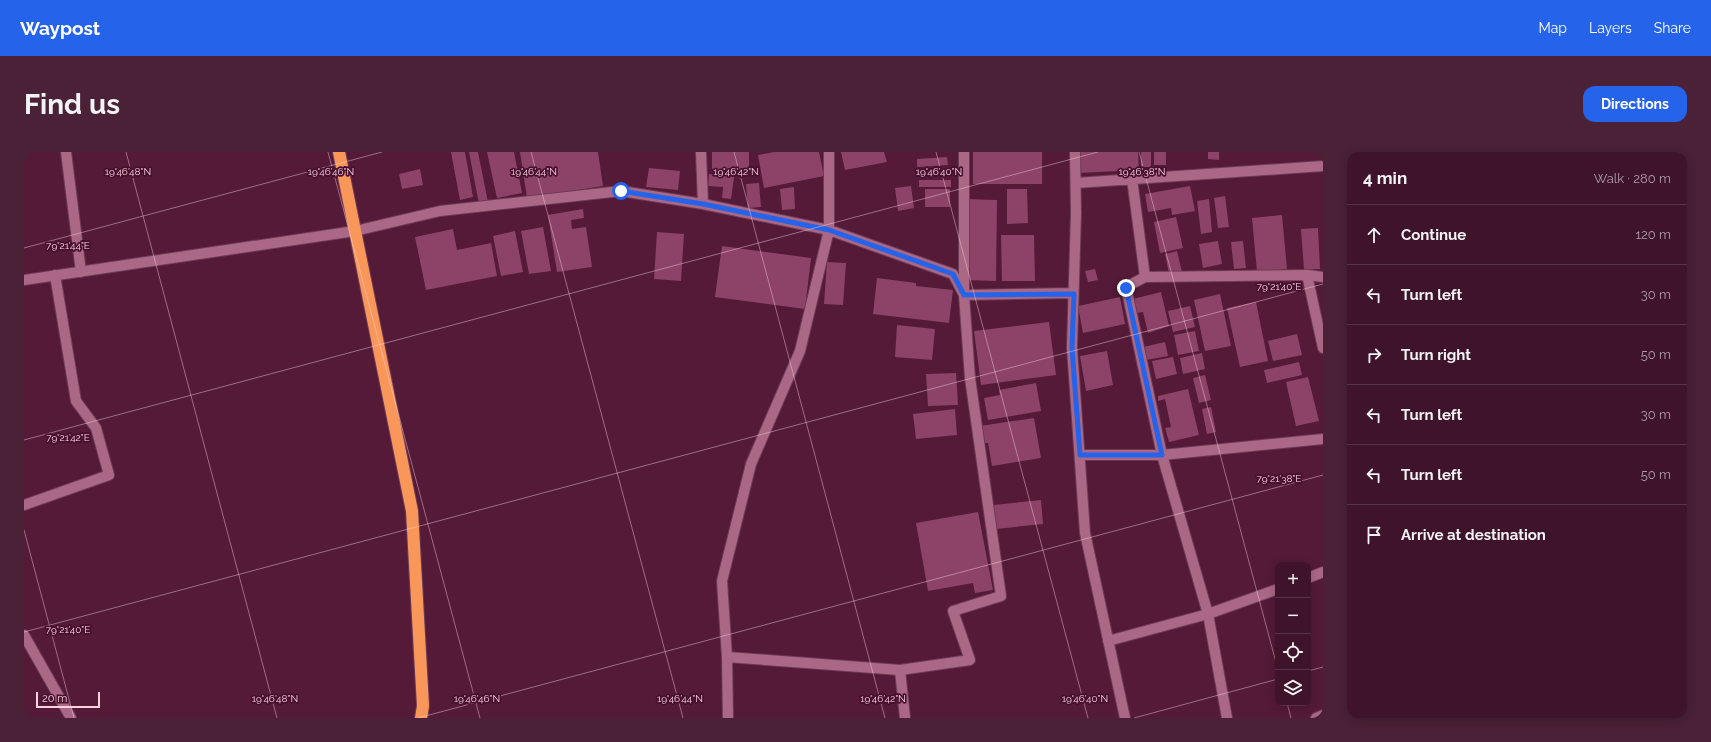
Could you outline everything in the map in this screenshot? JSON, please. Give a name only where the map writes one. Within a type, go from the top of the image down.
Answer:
[{"type":"highway","points":[[339,152],[412,511],[423,706],[421,718]]},
{"type":"street","points":[[66,152],[81,272]]},
{"type":"street","points":[[700,152],[703,204]]},
{"type":"street","points":[[728,718],[727,657],[722,581],[752,464],[800,351],[829,230],[829,152]]},
{"type":"street","points":[[727,657],[900,670],[970,660],[953,612],[1001,596],[970,378],[964,295],[964,152]]},
{"type":"street","points":[[1075,152],[1076,183],[1072,348],[1085,533],[1125,718]]},
{"type":"street","points":[[1076,183],[1323,166]]},
{"type":"street","points":[[1132,179],[1145,277]]},
{"type":"street","points":[[24,280],[355,231],[440,211],[621,191],[703,204],[829,230],[953,274],[964,295]]},
{"type":"street","points":[[24,505],[109,475],[96,428],[76,401],[55,275]]},
{"type":"street","points":[[1307,276],[1323,348]]},
{"type":"street","points":[[1227,718],[1208,614],[1162,455],[1126,288],[1145,277],[1323,277]]},
{"type":"street","points":[[964,295],[1074,294]]},
{"type":"street","points":[[1080,455],[1162,455],[1323,439]]},
{"type":"street","points":[[1311,577],[1323,572]]},
{"type":"street","points":[[1108,641],[1208,614],[1275,590]]},
{"type":"street","points":[[24,635],[71,718]]},
{"type":"street","points":[[900,670],[905,718]]},
{"type":"street","points":[[1316,718],[1323,715]]},
{"type":"building","points":[[451,152],[465,152],[473,197],[460,200]]},
{"type":"building","points":[[469,152],[478,152],[488,202],[479,204]]},
{"type":"building","points":[[487,152],[514,152],[522,193],[497,198]]},
{"type":"building","points":[[520,152],[598,152],[603,186],[527,198]]},
{"type":"building","points":[[712,152],[749,152],[749,170],[712,170]]},
{"type":"building","points":[[774,152],[819,152],[824,176],[764,188],[758,155]]},
{"type":"building","points":[[841,152],[884,152],[887,162],[845,170]]},
{"type":"building","points":[[973,152],[1042,152],[1042,184],[973,184]]},
{"type":"building","points":[[1078,152],[1138,152],[1139,170],[1078,173]]},
{"type":"building","points":[[1141,152],[1151,152],[1151,167],[1141,167]]},
{"type":"building","points":[[1154,152],[1166,152],[1166,165],[1154,165]]},
{"type":"building","points":[[1208,152],[1219,152],[1219,160],[1208,159]]},
{"type":"building","points":[[947,157],[948,165],[917,167],[917,159]]},
{"type":"building","points":[[649,168],[680,171],[678,190],[646,187]]},
{"type":"building","points":[[420,169],[423,185],[402,189],[399,174]]},
{"type":"building","points":[[709,174],[734,177],[731,199],[722,198],[723,187],[708,186]]},
{"type":"building","points":[[919,180],[951,180],[951,187],[919,187]]},
{"type":"building","points":[[759,183],[761,207],[748,208],[746,184]]},
{"type":"building","points":[[911,186],[914,208],[898,211],[895,188]]},
{"type":"building","points":[[1190,186],[1195,211],[1172,215],[1171,208],[1148,212],[1145,194]]},
{"type":"building","points":[[794,187],[795,209],[782,210],[780,189]]},
{"type":"building","points":[[925,189],[950,189],[950,207],[925,207]]},
{"type":"building","points":[[1007,189],[1027,189],[1028,223],[1007,224]]},
{"type":"building","points":[[1225,196],[1229,227],[1218,228],[1214,198]]},
{"type":"building","points":[[966,199],[997,200],[996,281],[965,280]]},
{"type":"building","points":[[1209,199],[1212,232],[1201,234],[1197,201]]},
{"type":"building","points":[[583,209],[584,218],[571,220],[572,229],[586,227],[592,267],[557,272],[548,215]]},
{"type":"building","points":[[1282,215],[1287,269],[1257,272],[1252,218]]},
{"type":"building","points":[[1176,217],[1183,248],[1160,253],[1154,222]]},
{"type":"building","points":[[543,227],[551,271],[529,274],[521,231]]},
{"type":"building","points":[[1318,228],[1320,269],[1304,270],[1301,229]]},
{"type":"building","points":[[453,229],[457,250],[491,243],[497,276],[426,290],[415,237]]},
{"type":"building","points":[[515,231],[523,272],[501,276],[493,236]]},
{"type":"building","points":[[657,232],[684,234],[681,281],[654,279]]},
{"type":"building","points":[[1001,235],[1034,235],[1035,281],[1002,281]]},
{"type":"building","points":[[1218,241],[1222,264],[1203,268],[1199,244]]},
{"type":"building","points":[[1243,241],[1246,268],[1234,269],[1231,242]]},
{"type":"building","points":[[722,246],[811,258],[805,309],[715,297]]},
{"type":"building","points":[[1177,251],[1182,272],[1169,274],[1165,254]]},
{"type":"building","points":[[827,262],[846,263],[843,305],[824,304]]},
{"type":"building","points":[[1095,269],[1098,280],[1088,282],[1085,271]]},
{"type":"building","points":[[877,278],[916,283],[916,286],[953,290],[949,323],[873,314]]},
{"type":"building","points":[[1161,292],[1169,326],[1148,333],[1143,312],[1132,314],[1129,300]]},
{"type":"building","points":[[1220,294],[1231,346],[1205,351],[1194,300]]},
{"type":"building","points":[[1120,297],[1125,324],[1083,333],[1078,306]]},
{"type":"building","points":[[1256,302],[1268,361],[1240,367],[1227,308]]},
{"type":"building","points":[[1190,306],[1195,327],[1173,332],[1168,311]]},
{"type":"building","points":[[1049,322],[1056,375],[981,385],[974,331]]},
{"type":"building","points":[[897,325],[935,329],[932,360],[895,357]]},
{"type":"building","points":[[1195,331],[1199,351],[1178,355],[1174,335]]},
{"type":"building","points":[[1297,334],[1302,355],[1273,361],[1268,341]]},
{"type":"building","points":[[1165,342],[1168,356],[1146,360],[1143,347]]},
{"type":"building","points":[[1107,351],[1113,385],[1086,391],[1080,356]]},
{"type":"building","points":[[1202,353],[1205,369],[1183,374],[1180,358]]},
{"type":"building","points":[[1173,357],[1177,374],[1156,379],[1152,361]]},
{"type":"building","points":[[1299,362],[1302,375],[1267,383],[1264,370]]},
{"type":"building","points":[[956,373],[958,405],[928,406],[926,374]]},
{"type":"building","points":[[1205,375],[1211,400],[1199,403],[1193,378]]},
{"type":"building","points":[[1308,377],[1319,421],[1296,426],[1286,382]]},
{"type":"building","points":[[1036,383],[1041,411],[988,420],[984,398],[1000,395],[999,390]]},
{"type":"building","points":[[1188,389],[1199,435],[1169,442],[1165,428],[1171,427],[1165,399],[1158,401],[1158,396]]},
{"type":"building","points":[[1211,407],[1216,432],[1207,434],[1202,409]]},
{"type":"building","points":[[955,409],[957,435],[916,439],[913,414]]},
{"type":"building","points":[[1034,418],[1041,458],[992,466],[988,443],[983,443],[980,426]]},
{"type":"building","points":[[1041,500],[1043,524],[996,529],[993,505]]},
{"type":"building","points":[[978,512],[993,590],[975,593],[973,583],[928,591],[916,523]]},
{"type":"route","points":[[621,191],[703,204],[829,230],[953,274],[964,295],[1074,294],[1072,348],[1080,455],[1162,455],[1126,288]]}]
